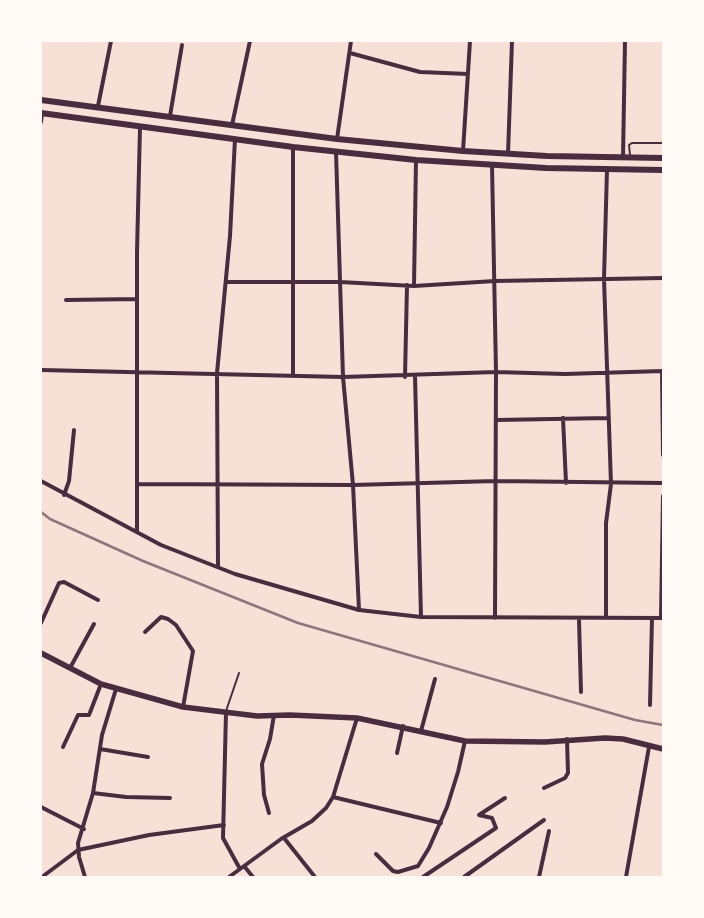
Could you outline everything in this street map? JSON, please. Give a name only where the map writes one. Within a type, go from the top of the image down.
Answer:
[{"type":"highway","points":[[41,100],[337,139],[463,151],[547,156],[663,158]]},
{"type":"highway","points":[[42,113],[293,147],[416,160],[546,168],[663,170]]},
{"type":"highway","points":[[546,168],[550,161],[547,156]]},
{"type":"highway","points":[[567,156],[563,162],[567,168]]},
{"type":"main road","points":[[43,654],[101,684],[183,707],[226,712],[357,718],[403,726],[465,741],[545,742],[567,739],[623,740],[663,749]]},
{"type":"street","points":[[98,106],[111,41]]},
{"type":"street","points":[[232,125],[250,41]]},
{"type":"street","points":[[337,139],[351,41]]},
{"type":"street","points":[[463,151],[470,41]]},
{"type":"street","points":[[508,154],[512,41]]},
{"type":"street","points":[[624,41],[626,157]]},
{"type":"street","points":[[170,116],[182,45]]},
{"type":"street","points":[[350,53],[420,72],[468,74]]},
{"type":"street","points":[[41,122],[42,113]]},
{"type":"street","points":[[137,532],[137,299],[140,127]]},
{"type":"street","points":[[218,566],[216,483],[217,373],[226,282],[235,139]]},
{"type":"street","points":[[293,147],[293,374]]},
{"type":"street","points":[[336,152],[343,377],[353,485],[359,610]]},
{"type":"street","points":[[414,286],[416,160]]},
{"type":"street","points":[[492,165],[496,372],[495,618]]},
{"type":"street","points":[[606,618],[606,523],[610,484],[604,280],[607,169]]},
{"type":"street","points":[[226,282],[340,282],[414,286],[495,281],[663,278]]},
{"type":"street","points":[[405,376],[408,285]]},
{"type":"street","points":[[66,300],[137,299]]},
{"type":"street","points":[[41,370],[293,374],[343,377],[496,372],[565,374],[663,371],[663,455]]},
{"type":"street","points":[[415,376],[421,617]]},
{"type":"street","points":[[563,418],[566,483]]},
{"type":"street","points":[[496,420],[608,418]]},
{"type":"street","points":[[64,495],[69,481],[74,430]]},
{"type":"street","points":[[41,481],[64,495],[161,545],[282,589],[359,610],[421,617],[579,620],[662,618],[663,496]]},
{"type":"street","points":[[137,484],[663,483]]},
{"type":"street","points":[[41,623],[58,585],[62,582],[98,600]]},
{"type":"street","points":[[145,632],[162,617],[168,619],[176,625],[193,651],[183,707]]},
{"type":"street","points":[[650,705],[652,618]]},
{"type":"street","points":[[579,620],[581,692]]},
{"type":"street","points":[[70,668],[94,624]]},
{"type":"street","points":[[41,661],[43,654]]},
{"type":"street","points":[[422,731],[435,679]]},
{"type":"street","points":[[62,747],[78,715],[89,715],[101,684]]},
{"type":"street","points":[[85,877],[78,850],[94,794],[102,734],[116,689]]},
{"type":"street","points":[[226,712],[223,753],[224,841],[242,868],[253,877]]},
{"type":"street","points":[[269,813],[264,795],[262,764],[270,739],[274,715]]},
{"type":"street","points":[[230,877],[284,838],[312,821],[333,797],[357,718]]},
{"type":"street","points":[[397,753],[403,726]]},
{"type":"street","points":[[544,788],[565,778],[568,773],[567,739]]},
{"type":"street","points":[[376,854],[393,871],[398,872],[418,866],[441,823],[458,772],[465,741]]},
{"type":"street","points":[[626,877],[649,746]]},
{"type":"street","points":[[100,749],[148,757]]},
{"type":"street","points":[[94,794],[170,798]]},
{"type":"street","points":[[333,797],[441,823]]},
{"type":"street","points":[[418,866],[423,877],[495,829],[492,818],[480,816],[479,813],[505,798]]},
{"type":"street","points":[[41,807],[84,829]]},
{"type":"street","points":[[464,877],[544,820]]},
{"type":"street","points":[[42,877],[78,850],[149,835],[224,824]]},
{"type":"street","points":[[538,877],[549,831]]},
{"type":"street","points":[[284,838],[315,877]]},
{"type":"lane","points":[[626,157],[629,145],[632,143],[663,143]]},
{"type":"lane","points":[[226,712],[239,673]]},
{"type":"railway","points":[[41,512],[50,519],[143,561],[298,623],[635,720],[663,725]]}]
